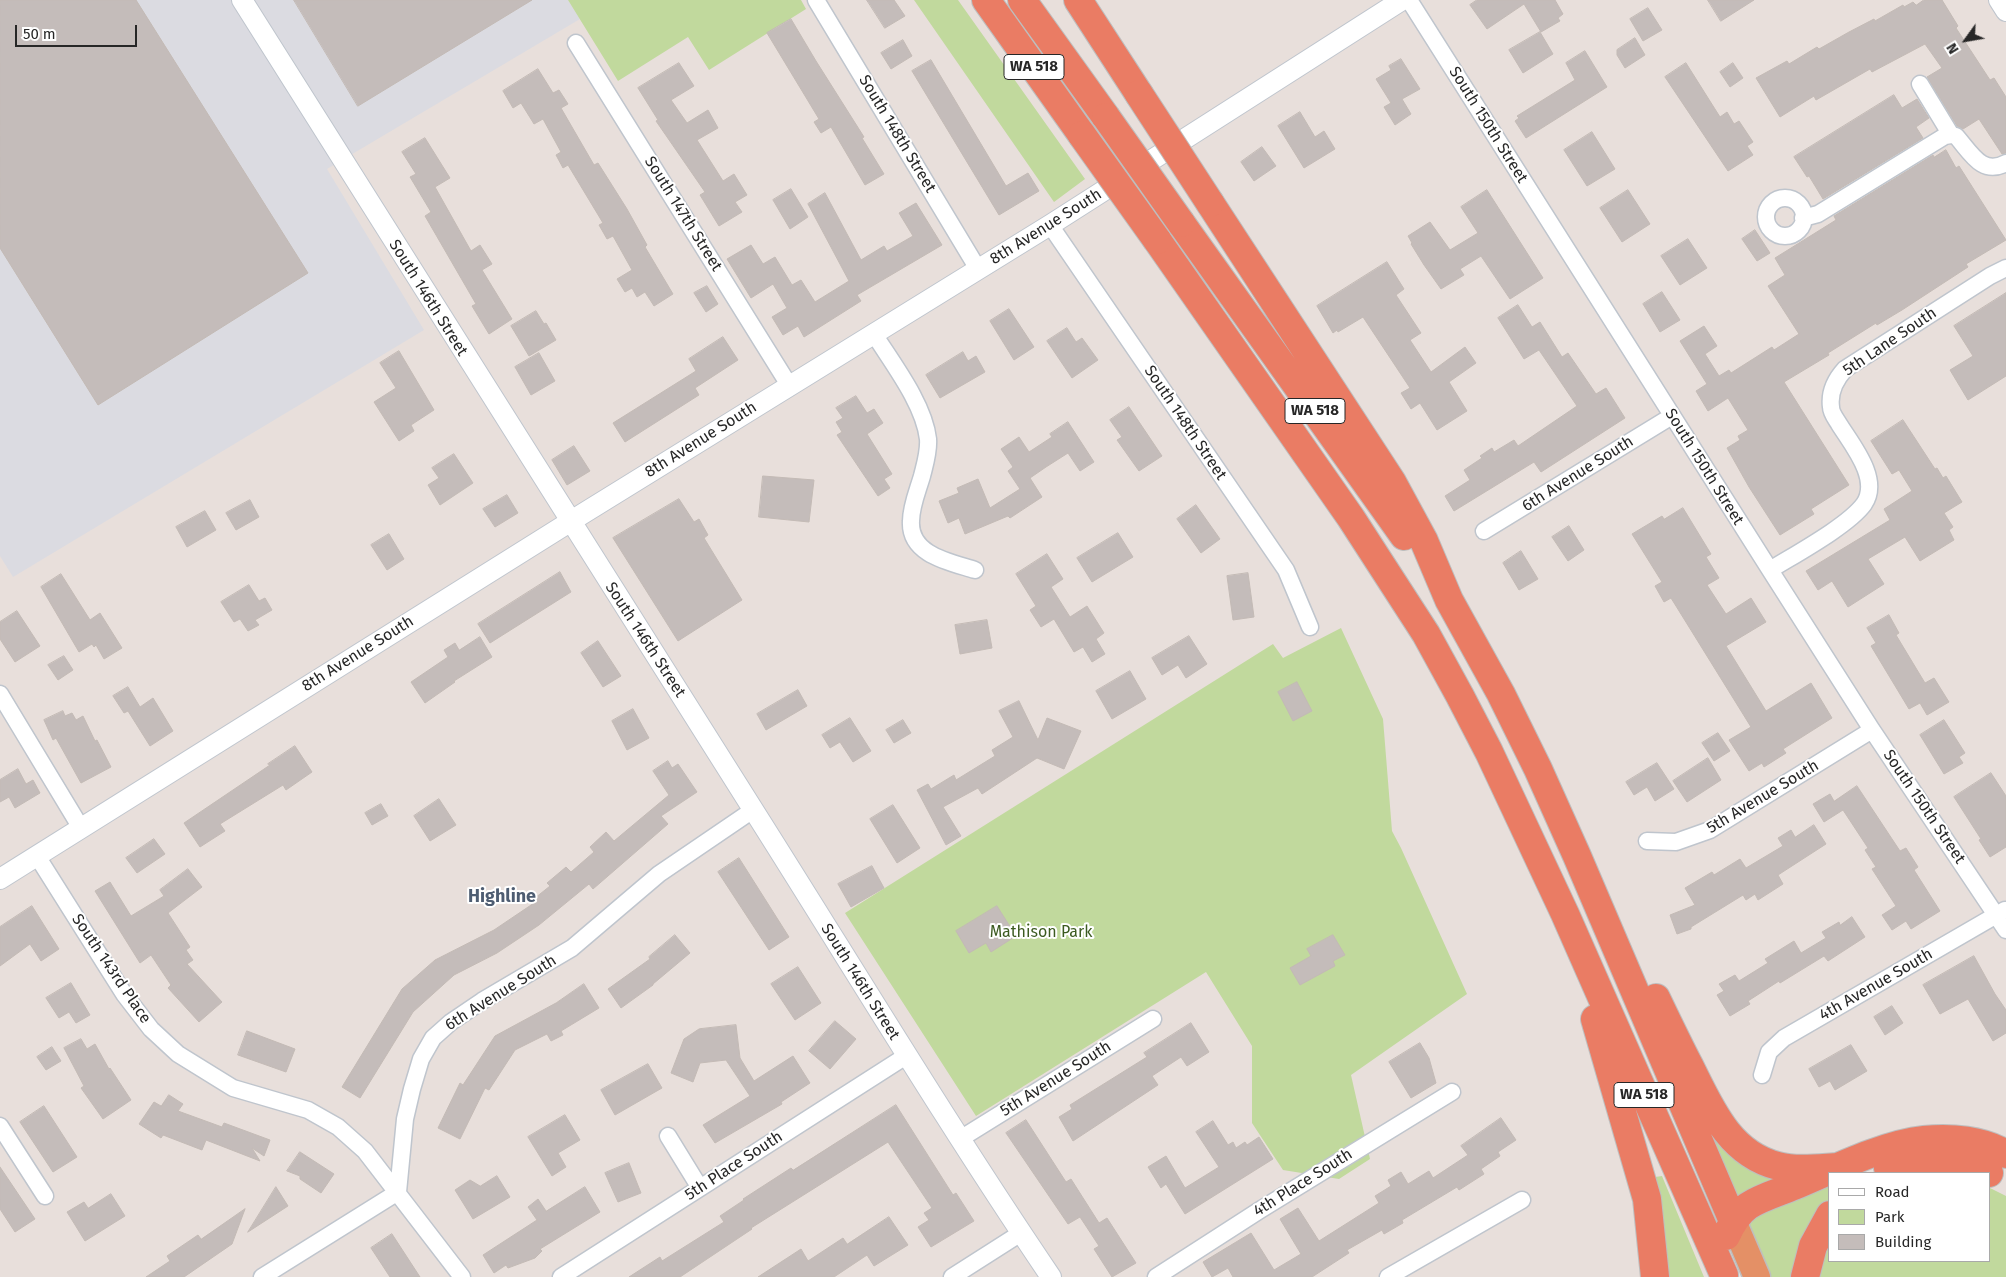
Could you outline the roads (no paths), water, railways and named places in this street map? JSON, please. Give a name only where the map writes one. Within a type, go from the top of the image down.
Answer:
[{"type":"highway","name":"WA 518","points":[[986,0],[1157,240],[1351,518],[1426,634],[1489,752],[1565,914],[1724,1276]]},
{"type":"highway","name":"WA 518","points":[[1022,0],[1449,600],[1501,694],[1538,769],[1757,1277]]},
{"type":"highway","points":[[1078,0],[1392,482],[1424,541],[1449,600]]},
{"type":"highway","points":[[1565,914],[1647,1198],[1655,1277]]},
{"type":"highway","points":[[1607,927],[1644,974],[1711,1111],[1728,1134],[1745,1150],[1761,1160],[1778,1166],[1795,1168],[1839,1167]]},
{"type":"highway","points":[[1724,1276],[1723,1243],[1733,1221],[1749,1206],[1839,1167],[1896,1146],[1924,1140],[1950,1139],[1976,1143],[1998,1149],[2006,1154]]},
{"type":"highway","points":[[1881,1172],[1909,1161],[1935,1158],[1969,1164],[1988,1172]]},
{"type":"highway","points":[[1991,1174],[2006,1181]]},
{"type":"highway","points":[[1804,1277],[1812,1246],[1828,1218]]},
{"type":"street","name":"South 146th Street","points":[[242,0],[906,1056],[1051,1277]]},
{"type":"street","name":"South 148th Street","points":[[816,0],[978,269]]},
{"type":"street","name":"8th Avenue South","points":[[0,879],[569,522],[1050,225],[1402,0]]},
{"type":"street","name":"South 150th Street","points":[[1409,0],[1872,730],[2001,912],[2006,930]]},
{"type":"street","points":[[1999,0],[2006,12]]},
{"type":"street","name":"South 147th Street","points":[[576,43],[789,385]]},
{"type":"street","points":[[1920,84],[1952,135]]},
{"type":"street","points":[[1804,218],[1818,214],[1945,136],[1956,136],[1985,166],[1992,168],[2006,162]]},
{"type":"street","name":"South 148th Street","points":[[1050,225],[1286,570],[1310,627]]},
{"type":"street","name":"5th Lane South","points":[[1770,570],[1835,528],[1857,512],[1865,502],[1869,484],[1866,470],[1831,410],[1830,398],[1837,378],[1845,369],[1990,276],[2006,268]]},
{"type":"street","points":[[874,334],[910,392],[921,416],[927,436],[928,452],[910,522],[913,534],[919,545],[937,558],[975,570]]},
{"type":"street","name":"6th Avenue South","points":[[1484,531],[1672,416]]},
{"type":"street","points":[[0,694],[81,828]]},
{"type":"street","name":"5th Avenue South","points":[[1647,841],[1676,842],[1695,837],[1710,830],[1872,730]]},
{"type":"street","name":"6th Avenue South","points":[[398,1192],[405,1119],[421,1059],[433,1038],[450,1022],[482,1001],[572,948],[658,874],[753,810]]},
{"type":"street","name":"South 143rd Place","points":[[37,856],[124,994],[157,1035],[178,1054],[233,1088],[308,1110],[338,1127],[365,1151],[462,1277]]},
{"type":"street","name":"4th Avenue South","points":[[1762,1075],[1769,1052],[1784,1038],[2001,912]]},
{"type":"street","name":"5th Avenue South","points":[[960,1139],[1153,1018]]},
{"type":"street","name":"5th Place South","points":[[561,1277],[906,1056]]},
{"type":"street","name":"4th Place South","points":[[1156,1277],[1260,1210],[1452,1092]]},
{"type":"street","points":[[0,1126],[45,1196]]},
{"type":"street","points":[[668,1136],[700,1188]]},
{"type":"street","points":[[262,1277],[398,1192]]},
{"type":"street","points":[[1388,1277],[1522,1200]]},
{"type":"street","points":[[952,1277],[1021,1233]]},
{"type":"district","name":"Highline","points":[[502,897]]},
{"type":"park label","name":"Mathison Park","points":[[1041,933]]}]
